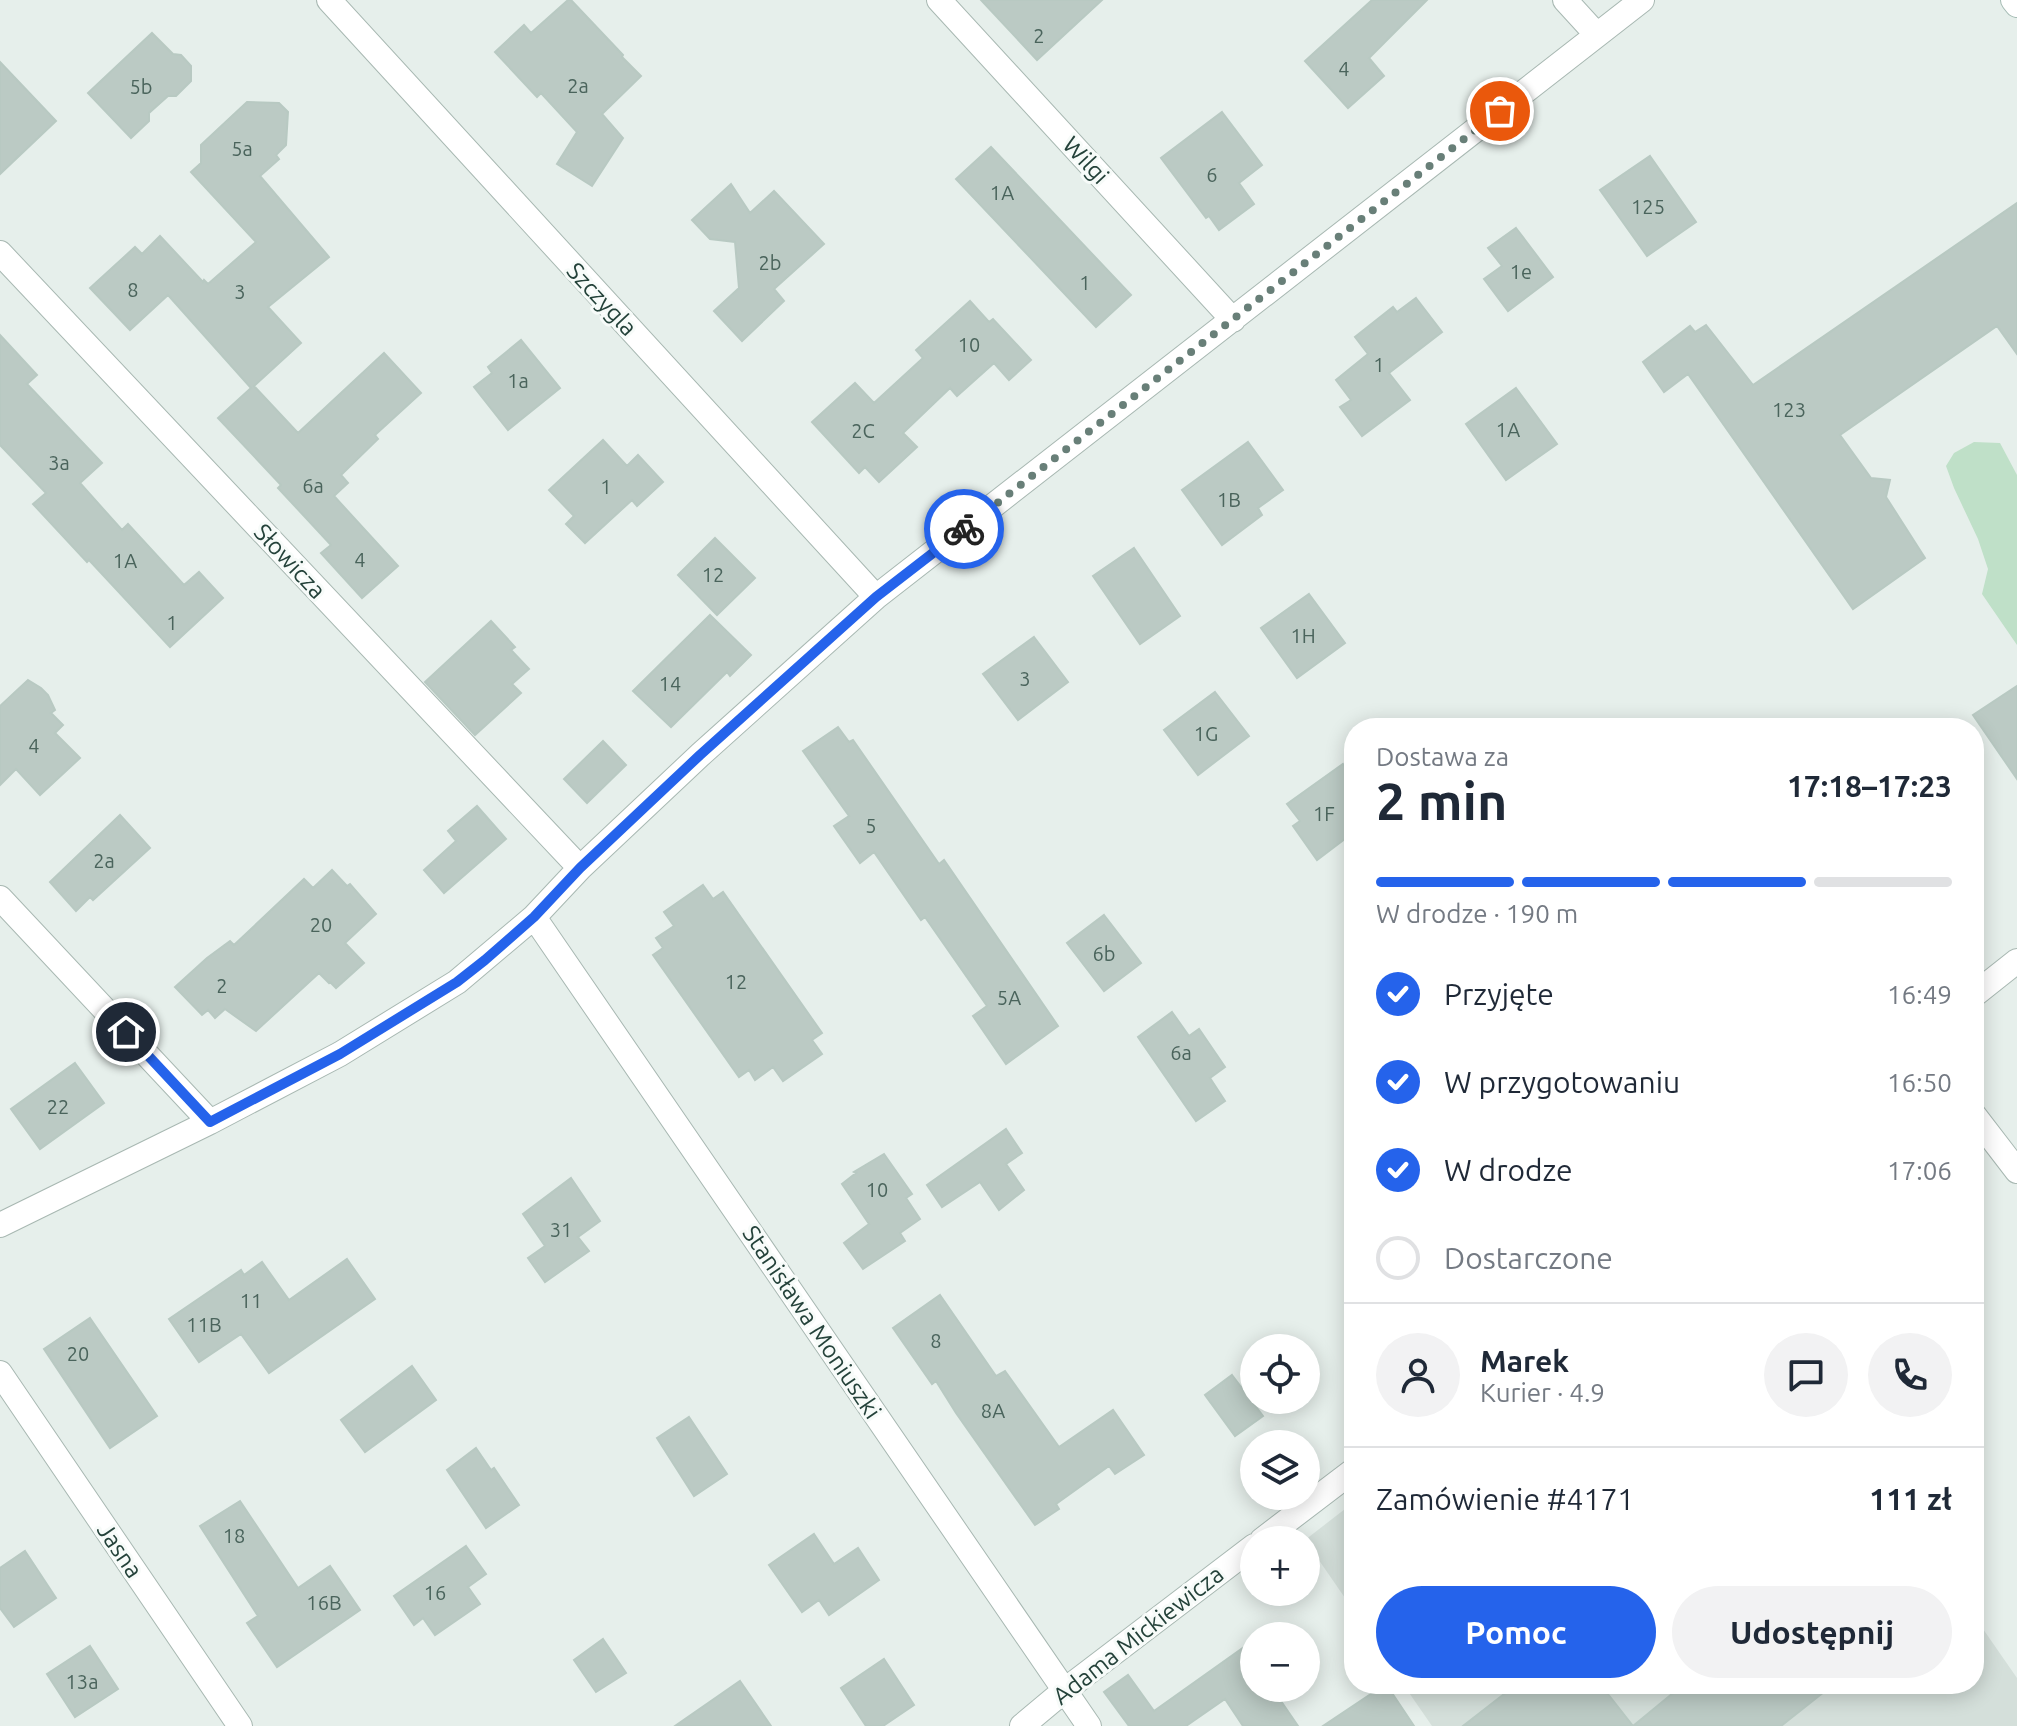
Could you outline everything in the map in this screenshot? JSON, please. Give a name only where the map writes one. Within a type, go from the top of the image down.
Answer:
[{"type":"street","name":"Szczygla","points":[[329,0],[876,597]]},
{"type":"street","name":"Wilgi","points":[[939,0],[1233,320]]},
{"type":"street","points":[[1565,0],[1597,35]]},
{"type":"street","points":[[0,1225],[340,1054],[457,982],[534,917],[580,868],[700,755],[876,597],[1642,0]]},
{"type":"street","points":[[2013,0],[2017,5]]},
{"type":"street","name":"Słowicza","points":[[0,253],[580,868]]},
{"type":"street","points":[[0,898],[210,1122]]},
{"type":"street","name":"Stanisława Moniuszki","points":[[534,917],[1089,1726]]},
{"type":"street","points":[[1984,987],[2017,961]]},
{"type":"street","points":[[1984,1128],[2017,1171]]},
{"type":"street","name":"Jasna","points":[[0,1373],[240,1726]]},
{"type":"street","points":[[1280,1526],[1344,1478]]},
{"type":"street","name":"Adama Mickiewicza","points":[[1022,1726],[1240,1557]]},
{"type":"shaded area","points":[[1344,1510],[1344,1597],[1320,1562],[1320,1528]]},
{"type":"shaded area","points":[[1984,1630],[2017,1678],[2017,1726],[1432,1726],[1410,1694],[1984,1694]]},
{"type":"green space","points":[[1974,442],[2000,443],[2017,475],[2017,645],[1982,594],[1988,569],[1946,466],[1954,453]]},
{"type":"building","points":[[568,0],[641,76],[602,114],[623,138],[592,186],[557,164],[577,132],[541,93],[537,97],[495,52],[524,25],[531,33]]},
{"type":"building","points":[[981,0],[1102,0],[1037,60]]},
{"type":"building","points":[[1372,0],[1427,0],[1369,58],[1384,76],[1348,108],[1305,61]]},
{"type":"building","points":[[152,33],[173,54],[181,55],[191,66],[191,81],[176,96],[168,96],[149,113],[149,121],[131,138],[88,93]]},
{"type":"building","points":[[0,62],[56,121],[0,174]]},
{"type":"building","points":[[247,102],[279,103],[288,112],[286,145],[276,155],[279,159],[260,176],[329,257],[268,307],[301,343],[254,386],[298,433],[384,353],[421,393],[375,435],[378,439],[341,475],[348,483],[334,496],[398,566],[362,598],[321,553],[331,545],[278,488],[281,485],[218,418],[251,388],[168,295],[130,330],[90,288],[135,247],[142,254],[160,236],[208,284],[256,242],[191,172],[201,163],[201,145]]},
{"type":"building","points":[[1222,112],[1262,165],[1239,183],[1254,204],[1219,230],[1209,216],[1206,218],[1161,158]]},
{"type":"building","points":[[991,147],[1131,295],[1096,327],[956,179]]},
{"type":"building","points":[[1650,156],[1696,222],[1647,256],[1600,190]]},
{"type":"building","points":[[731,184],[750,213],[774,191],[824,244],[774,289],[784,301],[742,341],[714,311],[739,288],[735,242],[710,239],[692,220]]},
{"type":"building","points":[[2017,203],[2017,354],[1997,326],[1840,435],[1871,478],[1890,480],[1886,497],[1925,558],[1853,609],[1688,374],[1664,392],[1643,362],[1690,326],[1695,332],[1706,325],[1753,385]]},
{"type":"building","points":[[1516,228],[1553,277],[1508,311],[1484,279],[1502,266],[1488,248]]},
{"type":"building","points":[[1416,298],[1442,332],[1389,373],[1410,400],[1362,436],[1340,407],[1351,400],[1336,380],[1368,354],[1355,337],[1393,307],[1397,312]]},
{"type":"building","points":[[970,301],[989,322],[993,319],[1031,360],[1009,380],[994,363],[957,396],[950,388],[903,433],[917,447],[879,482],[865,467],[859,473],[812,422],[855,383],[874,403],[923,358],[916,350]]},
{"type":"building","points":[[0,335],[37,375],[27,384],[102,463],[80,483],[122,530],[128,524],[184,585],[199,572],[223,598],[170,647],[33,504],[46,493],[0,445]]},
{"type":"building","points":[[521,340],[560,388],[508,430],[474,387],[492,373],[488,367]]},
{"type":"building","points":[[1516,388],[1557,444],[1506,480],[1466,424]]},
{"type":"building","points":[[603,440],[627,466],[638,455],[663,482],[637,506],[632,500],[585,543],[566,524],[574,516],[549,490]]},
{"type":"building","points":[[1248,442],[1283,490],[1258,508],[1262,515],[1222,545],[1182,490]]},
{"type":"building","points":[[715,538],[755,578],[717,615],[678,575]]},
{"type":"building","points":[[1134,548],[1180,616],[1140,644],[1093,576]]},
{"type":"building","points":[[1309,594],[1345,643],[1297,678],[1261,628]]},
{"type":"building","points":[[710,615],[751,655],[730,676],[727,672],[671,727],[633,691]]},
{"type":"building","points":[[491,621],[515,647],[511,650],[529,669],[512,684],[521,693],[475,735],[425,682]]},
{"type":"building","points":[[1034,637],[1068,682],[1018,720],[983,674]]},
{"type":"building","points":[[28,680],[48,695],[55,710],[51,713],[63,725],[55,733],[80,758],[40,795],[16,769],[0,785],[0,706]]},
{"type":"building","points":[[2017,686],[2017,779],[1984,731],[1984,718],[1973,715]]},
{"type":"building","points":[[1215,692],[1249,736],[1198,775],[1164,730]]},
{"type":"building","points":[[838,727],[849,742],[853,740],[939,864],[944,860],[1058,1026],[1006,1064],[973,1016],[987,1006],[925,917],[921,920],[874,852],[860,863],[834,826],[849,816],[803,751]]},
{"type":"building","points":[[603,741],[626,765],[587,803],[564,779]]},
{"type":"building","points":[[1344,765],[1344,840],[1317,860],[1293,826],[1300,821],[1287,804]]},
{"type":"building","points":[[477,806],[506,839],[444,893],[424,870],[456,841],[448,831]]},
{"type":"building","points":[[120,815],[150,848],[93,900],[90,897],[76,911],[50,882]]},
{"type":"building","points":[[332,870],[347,886],[350,884],[376,914],[345,943],[364,963],[336,988],[319,973],[256,1031],[225,1009],[215,1018],[208,1010],[202,1015],[175,987],[230,941],[234,945],[304,879],[313,888]]},
{"type":"building","points":[[703,885],[713,899],[723,892],[822,1033],[812,1040],[822,1054],[783,1081],[773,1067],[755,1080],[749,1070],[739,1077],[653,955],[663,948],[656,938],[674,926],[664,912]]},
{"type":"building","points":[[1104,915],[1141,963],[1104,991],[1067,943]]},
{"type":"building","points":[[1172,1012],[1189,1036],[1199,1029],[1225,1067],[1210,1078],[1225,1101],[1196,1121],[1138,1037]]},
{"type":"building","points":[[75,1063],[104,1103],[40,1149],[11,1109]]},
{"type":"building","points":[[1006,1129],[1022,1153],[1006,1164],[1024,1190],[999,1210],[980,1182],[942,1207],[927,1185]]},
{"type":"building","points":[[884,1154],[912,1194],[906,1198],[920,1219],[900,1233],[905,1241],[863,1269],[844,1243],[869,1224],[842,1184],[854,1172]]},
{"type":"building","points":[[571,1178],[600,1221],[578,1237],[589,1251],[545,1282],[528,1258],[545,1246],[523,1214]]},
{"type":"building","points":[[347,1259],[375,1299],[269,1373],[241,1334],[199,1362],[169,1319],[241,1270],[244,1275],[262,1262],[289,1300]]},
{"type":"building","points":[[940,1295],[996,1376],[1005,1371],[1059,1447],[1113,1410],[1144,1455],[1115,1474],[1109,1466],[1056,1504],[1059,1509],[1035,1525],[936,1381],[932,1384],[893,1328]]},
{"type":"building","points":[[90,1318],[157,1416],[110,1448],[44,1349]]},
{"type":"building","points":[[412,1366],[436,1400],[365,1452],[341,1420]]},
{"type":"building","points":[[1232,1375],[1240,1386],[1240,1414],[1263,1416],[1235,1436],[1205,1395]]},
{"type":"building","points":[[689,1417],[727,1474],[694,1496],[657,1438]]},
{"type":"building","points":[[476,1448],[519,1505],[486,1528],[447,1470]]},
{"type":"building","points":[[240,1501],[298,1588],[330,1566],[360,1610],[277,1667],[247,1623],[258,1616],[200,1526]]},
{"type":"building","points":[[814,1534],[834,1564],[858,1548],[879,1580],[829,1615],[819,1600],[802,1612],[769,1565]]},
{"type":"building","points":[[466,1546],[486,1574],[468,1587],[480,1604],[435,1635],[423,1618],[414,1625],[394,1596]]},
{"type":"building","points":[[25,1551],[56,1598],[14,1627],[0,1608],[0,1568]]},
{"type":"building","points":[[603,1639],[626,1673],[596,1692],[574,1660]]},
{"type":"building","points":[[90,1646],[118,1689],[75,1717],[47,1674]]},
{"type":"building","points":[[1240,1650],[1240,1702],[1282,1702],[1298,1726],[1243,1726],[1225,1699],[1186,1726],[1129,1726],[1104,1692],[1128,1675],[1154,1711]]},
{"type":"building","points":[[884,1659],[914,1705],[883,1726],[866,1726],[841,1688]]},
{"type":"building","points":[[740,1681],[771,1726],[675,1726]]},
{"type":"building","points":[[1371,1694],[1393,1694],[1414,1726],[1323,1726]]},
{"type":"building","points":[[1504,1694],[1608,1694],[1633,1726],[1463,1726]]},
{"type":"building","points":[[1672,1694],[1821,1694],[1781,1726],[1633,1726]]},
{"type":"way so far","points":[[964,529],[1500,111]]},
{"type":"route","points":[[126,1032],[210,1122],[340,1054],[457,982],[485,960],[534,917],[580,868],[700,755],[876,597],[964,529]]}]
